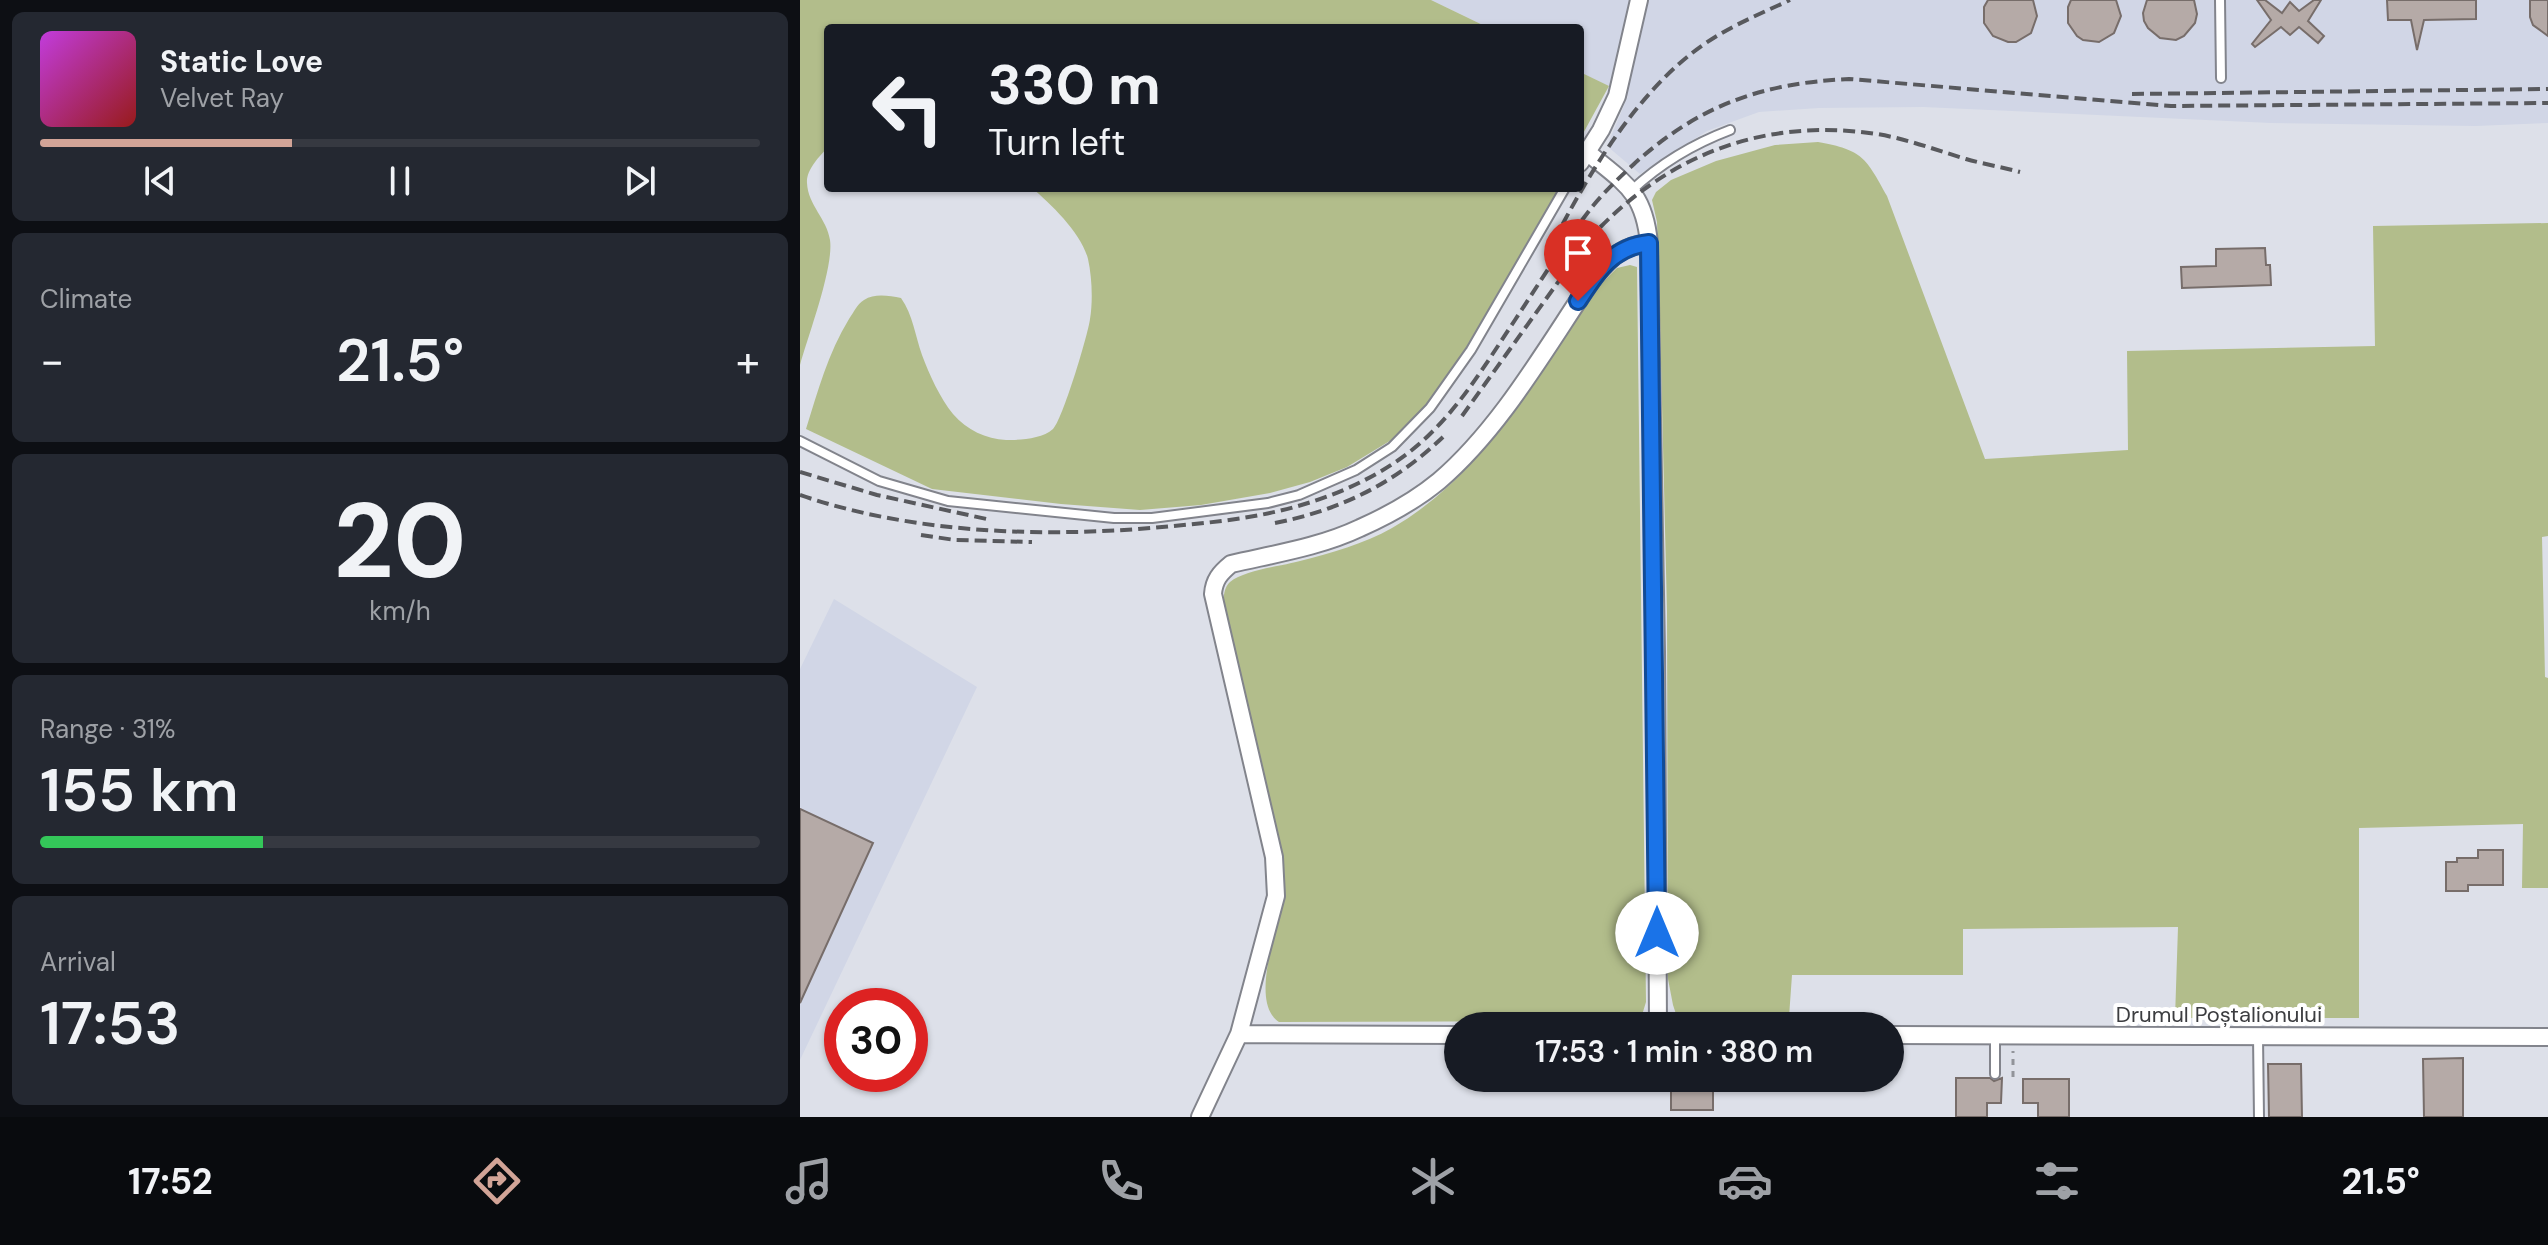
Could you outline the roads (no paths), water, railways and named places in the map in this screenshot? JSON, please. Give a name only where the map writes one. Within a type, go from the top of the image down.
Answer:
[{"type":"street","points":[[1639,0],[1617,96],[1584,157],[1632,190],[1644,211],[1649,243],[1658,1012]]},
{"type":"street","points":[[1200,1117],[1239,1034],[1276,896],[1277,880],[1213,594],[1214,583],[1231,564],[1320,543],[1359,529],[1398,509],[1437,483],[1498,418],[1594,277],[1624,249],[1649,243]]},
{"type":"street","points":[[1239,1034],[1444,1035]]},
{"type":"street","name":"Drumul Poștalionului","points":[[1904,1035],[2548,1037]]},
{"type":"lane","points":[[2220,0],[2221,78]]},
{"type":"lane","points":[[1632,190],[1654,170],[1680,153],[1730,130]]},
{"type":"lane","points":[[800,441],[879,481],[948,501],[1114,518],[1152,518],[1268,503],[1299,495],[1356,470],[1392,447],[1430,408],[1471,350],[1563,192]]},
{"type":"lane","points":[[1995,1036],[1995,1074]]},
{"type":"lane","points":[[2258,1036],[2259,1117]]},
{"type":"railway","points":[[1584,186],[1612,141],[1678,65],[1713,38],[1790,0]]},
{"type":"railway","points":[[800,495],[845,508],[937,526],[1080,532],[1241,518],[1291,508],[1341,491],[1373,476],[1417,446],[1454,408],[1582,221],[1602,195],[1635,163],[1659,143],[1708,112],[1760,92],[1817,81],[1849,79],[2171,106],[2548,103]]},
{"type":"railway","points":[[2132,94],[2548,89]]},
{"type":"railway","points":[[1462,416],[1589,239],[1650,185],[1684,164],[1756,138],[1795,131],[1835,130],[1888,136],[2020,172]]},
{"type":"railway","points":[[1546,256],[1580,192]]},
{"type":"railway","points":[[1275,523],[1322,511],[1366,492],[1406,468],[1443,437]]},
{"type":"railway","points":[[800,472],[877,495],[991,520]]},
{"type":"railway","points":[[921,535],[955,540],[1032,542]]}]
